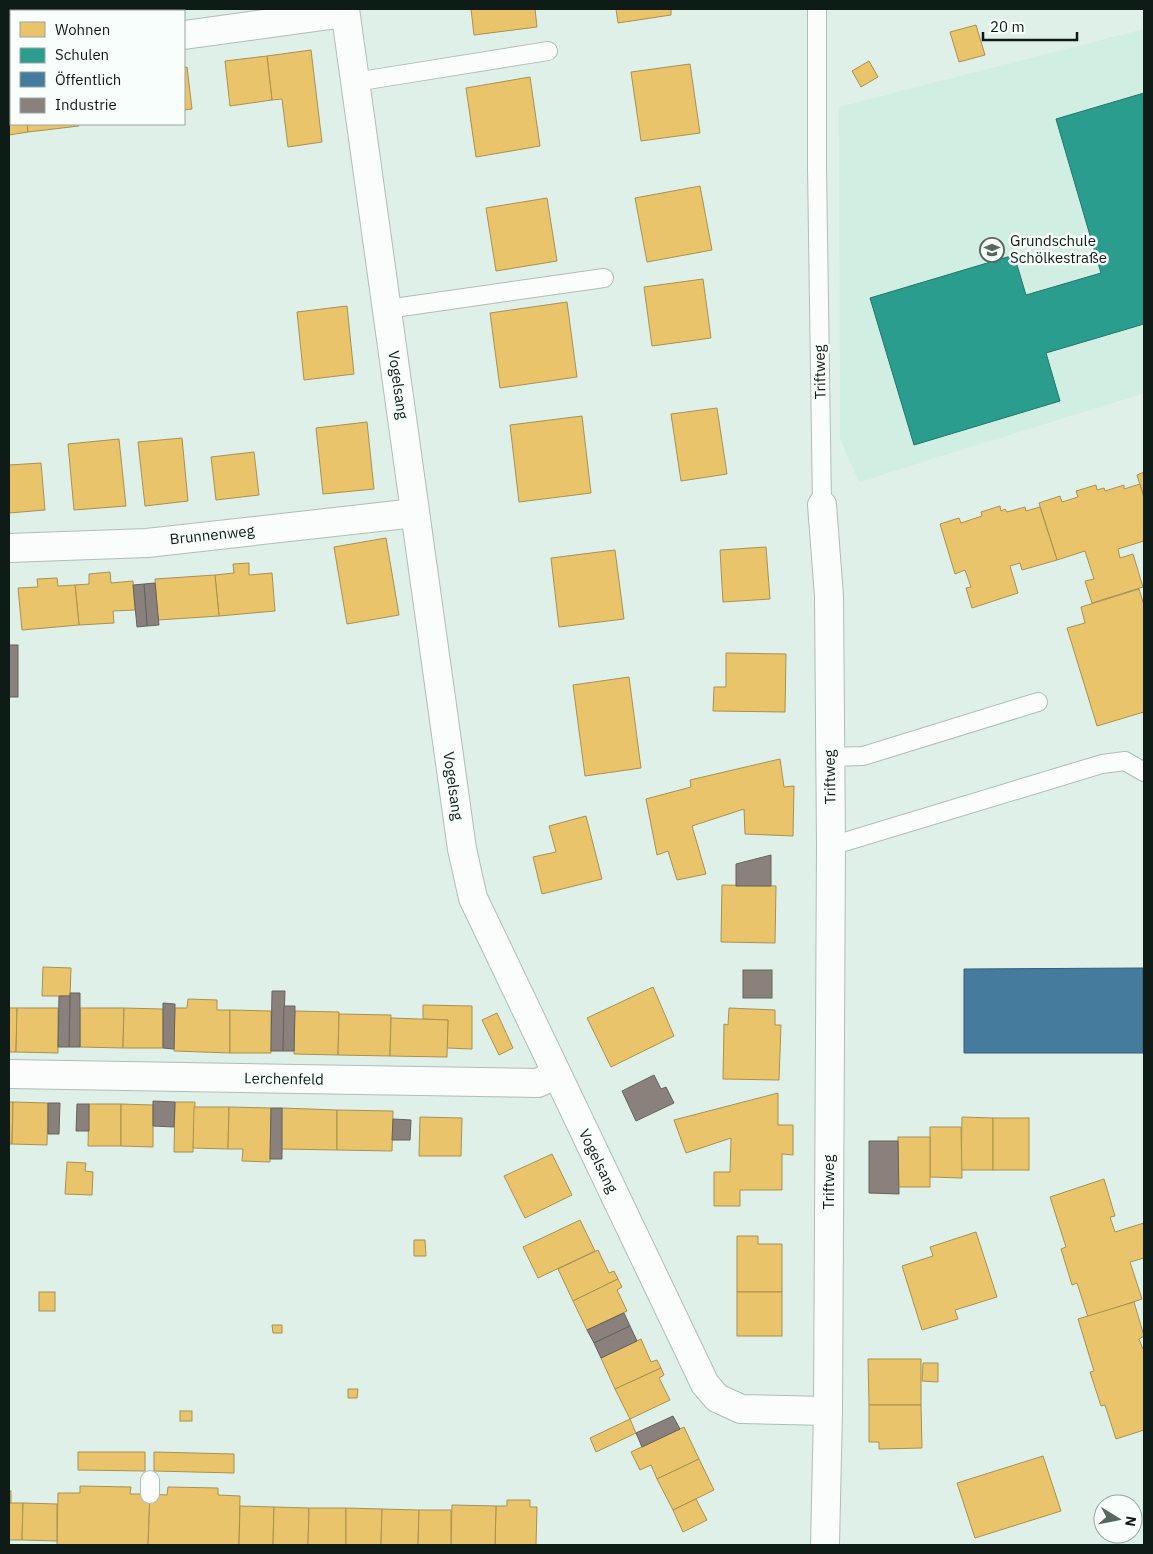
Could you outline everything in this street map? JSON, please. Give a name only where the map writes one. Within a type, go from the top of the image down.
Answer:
[{"type":"street","points":[[185,35],[345,11]]},
{"type":"street","name":"Vogelsang","points":[[345,11],[462,849],[473,898],[704,1384],[717,1398],[741,1409],[828,1411]]},
{"type":"street","name":"Triftweg","points":[[822,505],[829,596],[831,846],[828,1411],[825,1545]]},
{"type":"street","name":"Brunnenweg","points":[[9,548],[147,543],[415,512]]},
{"type":"street","name":"Lerchenfeld","points":[[9,1074],[538,1083],[556,1074]]},
{"type":"lane","name":"Triftweg","points":[[817,9],[817,168],[822,505]]},
{"type":"lane","points":[[355,82],[548,50]]},
{"type":"lane","points":[[387,309],[604,278]]},
{"type":"lane","points":[[830,757],[863,756],[1038,702]]},
{"type":"lane","points":[[831,846],[1102,764],[1125,761],[1144,772]]},
{"type":"shaded area","name":"Grundschule Schölkestraße","points":[[1144,29],[1144,393],[859,482],[840,439],[839,107]]},
{"type":"building: Wohnen","points":[[9,9],[39,9],[10,10],[9,28]]},
{"type":"building: Wohnen","points":[[72,9],[72,10],[39,10]]},
{"type":"building: Wohnen","points":[[130,9],[156,9],[144,10]]},
{"type":"building: Wohnen","points":[[471,9],[535,9],[537,27],[474,35]]},
{"type":"building: Wohnen","points":[[616,9],[671,9],[671,15],[618,23]]},
{"type":"building: Wohnen","points":[[976,25],[985,55],[959,62],[950,32]]},
{"type":"building: Wohnen","points":[[311,50],[322,142],[288,147],[282,99],[272,100],[267,56]]},
{"type":"building: Wohnen","points":[[267,56],[272,100],[230,106],[225,61]]},
{"type":"building: Wohnen","points":[[869,61],[878,77],[861,87],[852,71]]},
{"type":"building: Wohnen","points":[[690,64],[700,133],[641,141],[631,72]]},
{"type":"building: Wohnen","points":[[187,67],[192,109],[185,110],[185,68]]},
{"type":"building: Wohnen","points":[[530,77],[540,146],[476,157],[466,88]]},
{"type":"building: Wohnen","points":[[10,90],[10,125],[27,125],[28,132],[9,135]]},
{"type":"building: Wohnen","points":[[27,125],[79,126],[28,132]]},
{"type":"building: Wohnen","points":[[700,186],[712,250],[647,262],[635,198]]},
{"type":"building: Wohnen","points":[[547,198],[557,261],[496,271],[486,208]]},
{"type":"building: Wohnen","points":[[703,279],[711,338],[652,346],[644,287]]},
{"type":"building: Wohnen","points":[[567,302],[577,377],[500,388],[490,313]]},
{"type":"building: Wohnen","points":[[347,306],[354,374],[304,380],[297,312]]},
{"type":"building: Wohnen","points":[[717,408],[727,474],[681,481],[671,414]]},
{"type":"building: Wohnen","points":[[582,416],[591,493],[519,502],[510,425]]},
{"type":"building: Wohnen","points":[[367,422],[374,489],[323,494],[316,428]]},
{"type":"building: Wohnen","points":[[182,438],[188,501],[145,506],[138,442]]},
{"type":"building: Wohnen","points":[[119,439],[126,506],[74,510],[68,444]]},
{"type":"building: Wohnen","points":[[254,452],[259,495],[216,500],[211,457]]},
{"type":"building: Wohnen","points":[[41,463],[45,510],[9,513],[9,465]]},
{"type":"building: Wohnen","points":[[1144,472],[1144,498],[1137,475]]},
{"type":"building: Wohnen","points":[[1140,484],[1144,498],[1144,541],[1118,549],[1120,558],[1133,554],[1143,587],[1092,603],[1085,581],[1094,579],[1085,551],[1057,560],[1039,503],[1060,496],[1062,502],[1078,497],[1076,491],[1096,485],[1097,490],[1104,488],[1105,491],[1124,485],[1124,489]]},
{"type":"building: Wohnen","points":[[1000,506],[1001,511],[1005,509],[1007,512],[1025,507],[1026,511],[1040,507],[1057,560],[1022,570],[1020,563],[1010,566],[1018,593],[972,608],[966,588],[971,587],[965,570],[955,574],[940,524],[959,518],[961,523],[982,516],[981,512]]},
{"type":"building: Wohnen","points":[[386,538],[399,615],[347,624],[334,547]]},
{"type":"building: Wohnen","points":[[766,547],[770,599],[723,602],[720,550]]},
{"type":"building: Wohnen","points":[[615,550],[624,619],[559,627],[551,558]]},
{"type":"building: Wohnen","points":[[249,563],[249,575],[272,573],[275,611],[219,616],[215,575],[234,573],[233,564]]},
{"type":"building: Wohnen","points":[[110,572],[111,583],[133,581],[135,610],[113,611],[114,623],[79,625],[75,585],[89,584],[89,574]]},
{"type":"building: Wohnen","points":[[215,575],[219,616],[158,620],[155,579]]},
{"type":"building: Wohnen","points":[[57,578],[58,586],[75,585],[79,625],[22,630],[18,588],[38,587],[37,579]]},
{"type":"building: Wohnen","points":[[1139,589],[1144,605],[1144,712],[1097,726],[1067,628],[1085,623],[1081,607]]},
{"type":"building: Wohnen","points":[[726,653],[786,654],[785,712],[713,711],[714,687],[726,687]]},
{"type":"building: Wohnen","points":[[629,677],[641,768],[585,776],[573,685]]},
{"type":"building: Wohnen","points":[[780,759],[784,787],[794,786],[793,836],[745,834],[744,809],[692,826],[706,874],[677,880],[668,851],[657,855],[646,799],[691,787],[690,780]]},
{"type":"building: Wohnen","points":[[586,816],[602,879],[542,894],[533,857],[556,852],[549,826]]},
{"type":"building: Wohnen","points":[[722,885],[776,886],[775,943],[721,942]]},
{"type":"building: Wohnen","points":[[43,967],[71,968],[70,996],[42,996]]},
{"type":"building: Wohnen","points":[[653,987],[674,1036],[611,1067],[587,1018]]},
{"type":"building: Wohnen","points":[[188,999],[217,1000],[217,1010],[230,1010],[230,1053],[174,1051],[175,1008],[187,1008]]},
{"type":"building: Wohnen","points":[[423,1005],[472,1006],[472,1049],[447,1048],[448,1020],[423,1019]]},
{"type":"building: Wohnen","points":[[9,1008],[17,1008],[16,1052],[9,1052]]},
{"type":"building: Wohnen","points":[[17,1008],[58,1008],[58,1053],[16,1052]]},
{"type":"building: Wohnen","points":[[80,1008],[124,1008],[123,1048],[80,1047]]},
{"type":"building: Wohnen","points":[[124,1008],[163,1009],[163,1048],[123,1048]]},
{"type":"building: Wohnen","points":[[729,1008],[775,1010],[775,1025],[781,1025],[779,1080],[723,1079],[724,1024],[728,1025]]},
{"type":"building: Wohnen","points":[[230,1010],[271,1011],[271,1053],[230,1053]]},
{"type":"building: Wohnen","points":[[295,1011],[339,1012],[338,1055],[294,1054]]},
{"type":"building: Wohnen","points":[[497,1013],[513,1048],[499,1055],[482,1020]]},
{"type":"building: Wohnen","points":[[339,1014],[391,1015],[390,1056],[338,1055]]},
{"type":"building: Wohnen","points":[[391,1018],[448,1020],[447,1057],[390,1056]]},
{"type":"building: Wohnen","points":[[778,1093],[778,1125],[793,1125],[793,1155],[782,1154],[782,1190],[740,1190],[740,1206],[714,1206],[714,1172],[730,1172],[731,1138],[686,1153],[674,1120]]},
{"type":"building: Wohnen","points":[[9,1102],[13,1102],[12,1144],[9,1144]]},
{"type":"building: Wohnen","points":[[13,1102],[48,1103],[47,1145],[12,1144]]},
{"type":"building: Wohnen","points":[[175,1102],[195,1102],[193,1152],[174,1152]]},
{"type":"building: Wohnen","points":[[89,1104],[121,1104],[121,1146],[88,1146]]},
{"type":"building: Wohnen","points":[[121,1104],[153,1105],[153,1147],[121,1146]]},
{"type":"building: Wohnen","points":[[194,1107],[229,1107],[228,1149],[193,1148]]},
{"type":"building: Wohnen","points":[[229,1107],[271,1108],[270,1162],[242,1161],[243,1149],[228,1149]]},
{"type":"building: Wohnen","points":[[282,1108],[337,1110],[337,1150],[281,1149]]},
{"type":"building: Wohnen","points":[[337,1110],[393,1111],[392,1151],[337,1150]]},
{"type":"building: Wohnen","points":[[420,1117],[462,1118],[461,1156],[419,1156]]},
{"type":"building: Wohnen","points":[[962,1117],[993,1118],[993,1170],[961,1170]]},
{"type":"building: Wohnen","points":[[993,1118],[1029,1118],[1029,1170],[993,1170]]},
{"type":"building: Wohnen","points":[[930,1127],[961,1127],[962,1178],[930,1177]]},
{"type":"building: Wohnen","points":[[898,1137],[930,1137],[930,1187],[898,1187]]},
{"type":"building: Wohnen","points":[[552,1154],[572,1195],[525,1218],[504,1176]]},
{"type":"building: Wohnen","points":[[67,1162],[86,1163],[85,1171],[93,1172],[92,1195],[65,1194]]},
{"type":"building: Wohnen","points":[[1104,1179],[1115,1216],[1110,1217],[1115,1232],[1144,1223],[1144,1258],[1130,1262],[1142,1299],[1088,1317],[1077,1283],[1072,1285],[1061,1249],[1066,1247],[1050,1197]]},
{"type":"building: Wohnen","points":[[580,1220],[595,1251],[538,1278],[523,1247]]},
{"type":"building: Wohnen","points":[[976,1232],[997,1297],[955,1310],[958,1319],[922,1330],[902,1266],[933,1256],[930,1247]]},
{"type":"building: Wohnen","points":[[737,1236],[758,1236],[758,1244],[782,1244],[782,1292],[737,1292]]},
{"type":"building: Wohnen","points":[[414,1240],[425,1240],[426,1256],[414,1256]]},
{"type":"building: Wohnen","points":[[598,1250],[609,1273],[614,1271],[618,1279],[573,1301],[558,1269]]},
{"type":"building: Wohnen","points":[[618,1279],[622,1287],[617,1290],[627,1311],[587,1330],[573,1301]]},
{"type":"building: Wohnen","points":[[39,1292],[55,1292],[55,1311],[39,1311]]},
{"type":"building: Wohnen","points":[[737,1292],[782,1292],[782,1336],[737,1336]]},
{"type":"building: Wohnen","points":[[1134,1302],[1144,1336],[1139,1339],[1144,1349],[1144,1430],[1116,1439],[1105,1405],[1101,1406],[1090,1372],[1094,1371],[1078,1319]]},
{"type":"building: Wohnen","points":[[272,1325],[282,1325],[282,1333],[273,1333]]},
{"type":"building: Wohnen","points":[[641,1339],[651,1362],[657,1360],[661,1368],[615,1389],[601,1358]]},
{"type":"building: Wohnen","points":[[868,1359],[921,1359],[921,1405],[869,1405]]},
{"type":"building: Wohnen","points":[[923,1363],[938,1363],[938,1382],[922,1381]]},
{"type":"building: Wohnen","points":[[661,1368],[664,1375],[659,1378],[670,1400],[630,1419],[615,1389]]},
{"type":"building: Wohnen","points":[[348,1389],[358,1389],[357,1398],[348,1398]]},
{"type":"building: Wohnen","points":[[869,1405],[921,1405],[922,1448],[879,1449],[879,1442],[869,1442]]},
{"type":"building: Wohnen","points":[[180,1411],[192,1411],[192,1421],[180,1421]]},
{"type":"building: Wohnen","points":[[630,1419],[636,1433],[596,1452],[590,1438]]},
{"type":"building: Wohnen","points":[[684,1427],[699,1459],[657,1479],[651,1465],[640,1470],[631,1452]]},
{"type":"building: Wohnen","points":[[78,1452],[145,1452],[145,1471],[78,1470]]},
{"type":"building: Wohnen","points":[[154,1452],[234,1454],[234,1473],[154,1471]]},
{"type":"building: Wohnen","points":[[1043,1456],[1061,1511],[975,1538],[957,1483]]},
{"type":"building: Wohnen","points":[[699,1459],[714,1490],[673,1510],[657,1479]]},
{"type":"building: Wohnen","points":[[80,1486],[131,1487],[130,1494],[150,1494],[148,1545],[57,1545],[58,1493],[80,1493]]},
{"type":"building: Wohnen","points":[[168,1487],[218,1488],[218,1495],[240,1496],[239,1545],[148,1545],[150,1494],[167,1495]]},
{"type":"building: Wohnen","points":[[9,1491],[11,1491],[11,1503],[9,1503]]},
{"type":"building: Wohnen","points":[[696,1499],[707,1520],[683,1532],[673,1510]]},
{"type":"building: Wohnen","points":[[507,1500],[530,1500],[530,1507],[537,1507],[536,1545],[495,1545],[496,1506],[507,1506]]},
{"type":"building: Wohnen","points":[[9,1503],[23,1503],[22,1540],[9,1540]]},
{"type":"building: Wohnen","points":[[23,1503],[57,1504],[57,1541],[22,1540]]},
{"type":"building: Wohnen","points":[[452,1505],[496,1506],[495,1545],[451,1545]]},
{"type":"building: Wohnen","points":[[240,1506],[274,1507],[273,1545],[239,1545]]},
{"type":"building: Wohnen","points":[[274,1507],[309,1508],[308,1545],[273,1545]]},
{"type":"building: Wohnen","points":[[309,1508],[346,1508],[346,1545],[308,1545]]},
{"type":"building: Wohnen","points":[[346,1508],[382,1509],[381,1545],[346,1545]]},
{"type":"building: Wohnen","points":[[382,1509],[419,1510],[418,1545],[381,1545]]},
{"type":"building: Wohnen","points":[[419,1510],[451,1510],[451,1545],[418,1545]]},
{"type":"building: Schulen","points":[[1144,93],[1144,324],[1046,353],[1060,401],[914,445],[870,298],[1014,255],[1026,295],[1101,273],[1056,119]]},
{"type":"building: Öffentlich","points":[[1143,968],[1143,1053],[964,1053],[964,969]]},
{"type":"building: Industrie","points":[[155,583],[159,625],[147,626],[144,584]]},
{"type":"building: Industrie","points":[[144,584],[147,626],[137,627],[133,585]]},
{"type":"building: Industrie","points":[[9,645],[18,645],[18,697],[9,697]]},
{"type":"building: Industrie","points":[[771,855],[771,886],[736,886],[736,864]]},
{"type":"building: Industrie","points":[[743,970],[772,970],[772,998],[743,998]]},
{"type":"building: Industrie","points":[[272,991],[285,991],[283,1051],[271,1051]]},
{"type":"building: Industrie","points":[[70,993],[80,993],[80,1047],[69,1047]]},
{"type":"building: Industrie","points":[[59,996],[70,996],[69,1047],[58,1047]]},
{"type":"building: Industrie","points":[[163,1003],[175,1004],[174,1049],[163,1048]]},
{"type":"building: Industrie","points":[[284,1006],[295,1006],[294,1051],[283,1051]]},
{"type":"building: Industrie","points":[[654,1075],[661,1089],[666,1087],[674,1103],[636,1121],[622,1091]]},
{"type":"building: Industrie","points":[[153,1101],[175,1102],[174,1127],[153,1126]]},
{"type":"building: Industrie","points":[[48,1103],[60,1103],[59,1134],[48,1134]]},
{"type":"building: Industrie","points":[[77,1104],[89,1104],[89,1131],[76,1131]]},
{"type":"building: Industrie","points":[[271,1108],[282,1108],[282,1159],[270,1159]]},
{"type":"building: Industrie","points":[[393,1119],[411,1120],[410,1140],[392,1140]]},
{"type":"building: Industrie","points":[[869,1141],[898,1141],[899,1194],[869,1193]]},
{"type":"building: Industrie","points":[[624,1313],[630,1326],[594,1343],[587,1330]]},
{"type":"building: Industrie","points":[[630,1326],[637,1341],[601,1358],[594,1343]]},
{"type":"building: Industrie","points":[[673,1416],[680,1429],[642,1447],[636,1433]]},
{"type":"place","name":"Grundschule Schölkestraße","points":[[992,250]]}]
